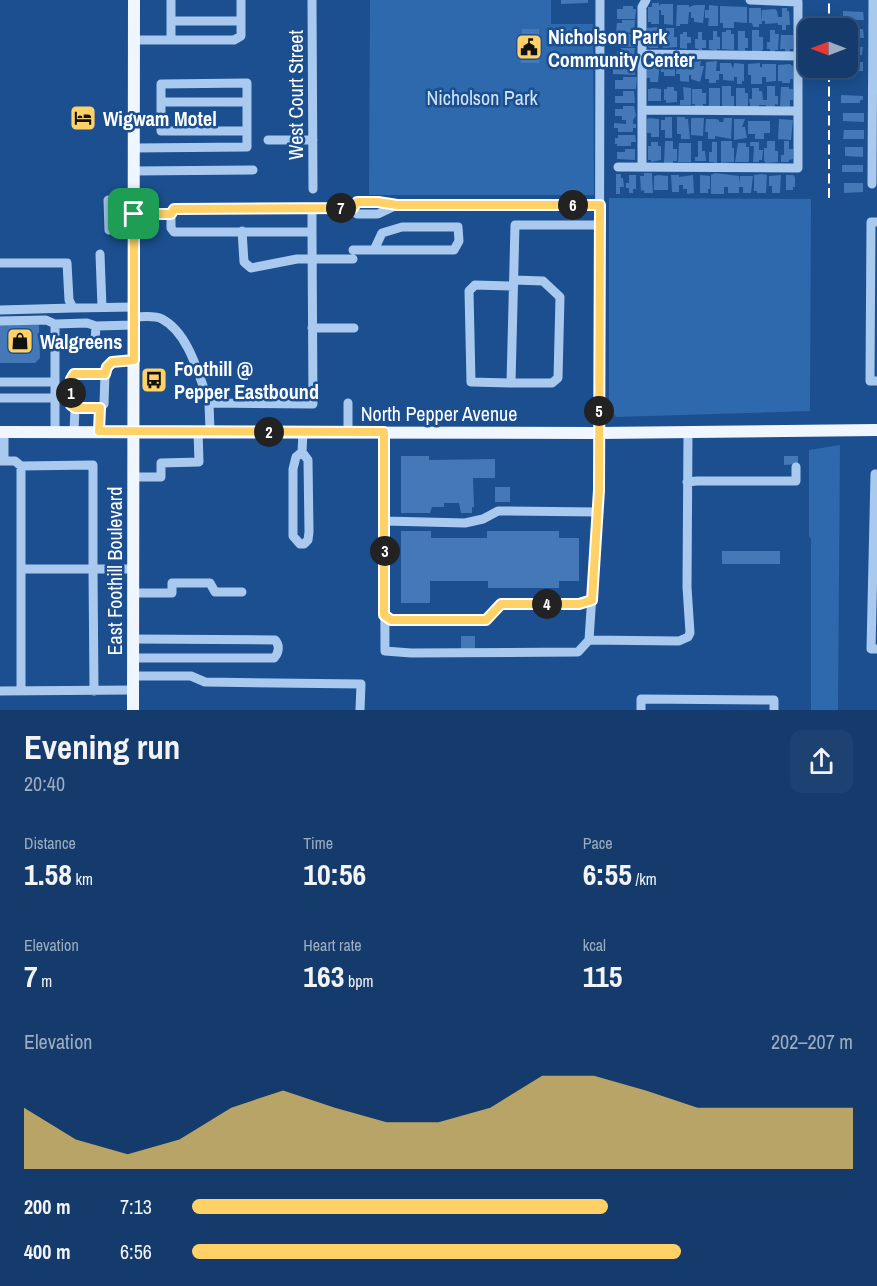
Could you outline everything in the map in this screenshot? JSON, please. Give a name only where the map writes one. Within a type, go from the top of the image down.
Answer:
[{"type":"main road","name":"East Foothill Boulevard","points":[[133,710],[134,0]]},
{"type":"main road","name":"North Pepper Avenue","points":[[2,432],[599,433],[877,430]]},
{"type":"street","points":[[171,0],[171,40]]},
{"type":"street","points":[[134,40],[234,40],[241,36],[241,0]]},
{"type":"street","name":"West Court Street","points":[[312,0],[313,189]]},
{"type":"street","points":[[384,432],[385,651],[411,653],[578,652],[589,640],[599,490],[600,0]]},
{"type":"street","points":[[642,167],[642,7],[646,0]]},
{"type":"street","points":[[750,0],[798,2],[798,18]]},
{"type":"street","points":[[872,184],[875,163],[874,2]]},
{"type":"street","points":[[171,21],[241,21]]},
{"type":"street","points":[[642,54],[798,56]]},
{"type":"street","points":[[618,167],[798,168],[798,78]]},
{"type":"street","points":[[134,148],[247,147],[247,131],[247,83],[161,84],[162,130],[247,131]]},
{"type":"street","points":[[162,102],[247,102]]},
{"type":"street","points":[[642,110],[798,111]]},
{"type":"street","points":[[268,140],[313,140]]},
{"type":"street","points":[[134,171],[253,170]]},
{"type":"street","points":[[108,200],[109,230],[134,229]]},
{"type":"street","points":[[312,232],[174,232],[171,228],[171,214],[174,209],[353,208],[357,202],[397,205],[600,205]]},
{"type":"street","points":[[209,403],[312,404],[312,208]]},
{"type":"street","points":[[134,214],[171,214]]},
{"type":"street","points":[[877,222],[871,222],[870,381],[877,381]]},
{"type":"street","points":[[511,383],[515,225],[600,225]]},
{"type":"street","points":[[242,231],[244,262],[251,267],[297,259],[312,260],[353,255],[374,250],[454,250],[459,241],[458,226],[402,227],[382,233],[374,250]]},
{"type":"street","points":[[100,254],[102,307]]},
{"type":"street","points":[[0,263],[67,263],[69,300],[73,308]]},
{"type":"street","points":[[543,281],[560,297],[558,378],[552,383],[511,383],[471,382],[469,291],[475,285],[543,281]]},
{"type":"street","points":[[0,310],[102,307],[134,317]]},
{"type":"street","points":[[0,321],[87,323],[96,326],[134,317],[160,317],[173,327],[194,357],[209,403],[199,462],[161,463],[161,477],[134,477]]},
{"type":"street","points":[[55,324],[55,432]]},
{"type":"street","points":[[55,346],[89,345],[95,341],[96,326]]},
{"type":"street","points":[[312,328],[354,328]]},
{"type":"street","points":[[99,431],[100,408],[105,400],[107,367],[112,362],[134,360]]},
{"type":"street","points":[[100,408],[75,408],[71,405],[71,379],[74,374],[105,374]]},
{"type":"street","points":[[0,382],[55,382]]},
{"type":"street","points":[[0,398],[55,398]]},
{"type":"street","points":[[348,403],[348,432]]},
{"type":"street","points":[[74,432],[75,408]]},
{"type":"street","points":[[2,432],[2,461],[15,462],[21,466],[93,465],[94,691]]},
{"type":"street","points":[[302,452],[296,456],[293,469],[293,536],[300,544],[304,544],[308,540],[309,532],[308,460],[302,452],[303,432]]},
{"type":"street","points":[[589,640],[679,641],[688,637],[691,622],[687,587],[688,432]]},
{"type":"street","points":[[21,466],[21,691]]},
{"type":"street","points":[[687,482],[697,480],[796,481],[796,466]]},
{"type":"street","points":[[877,474],[875,474],[875,591],[871,649],[877,649]]},
{"type":"street","points":[[385,521],[465,523],[483,519],[498,512],[597,512]]},
{"type":"street","points":[[21,569],[134,569]]},
{"type":"street","points":[[133,593],[172,592],[172,583],[210,583],[215,592],[242,592]]},
{"type":"street","points":[[384,615],[391,620],[486,620],[501,604],[579,604],[592,600]]},
{"type":"street","points":[[133,639],[275,640],[279,649],[274,658],[133,658]]},
{"type":"street","points":[[133,676],[191,676],[205,682],[361,684],[360,710]]},
{"type":"street","points":[[0,691],[133,690]]},
{"type":"street","points":[[641,710],[641,699],[706,705],[774,700],[774,710]]},
{"type":"green space","name":"Nicholson Park","points":[[370,0],[551,0],[551,24],[593,24],[594,195],[369,195]]},
{"type":"green space","points":[[609,198],[811,199],[810,411],[616,417],[609,406]]},
{"type":"green space","points":[[840,445],[838,710],[811,710],[809,450]]},
{"type":"building","points":[[561,0],[588,0],[588,3],[561,4]]},
{"type":"building","points":[[652,3],[659,3],[659,6],[673,4],[673,25],[664,24],[664,15],[661,15],[661,10],[659,10],[659,24],[648,22],[648,7],[652,7]]},
{"type":"building","points":[[677,5],[689,5],[689,7],[705,5],[703,23],[694,22],[689,12],[688,24],[676,26]]},
{"type":"building","points":[[709,5],[718,6],[718,26],[708,26],[709,18],[705,18],[705,10],[709,10]]},
{"type":"building","points":[[623,6],[633,6],[633,9],[636,9],[635,19],[617,19],[617,9],[623,9]]},
{"type":"building","points":[[720,6],[747,7],[747,23],[734,22],[734,28],[723,28],[723,23],[720,23]]},
{"type":"building","points":[[749,8],[761,8],[762,24],[759,24],[759,27],[753,27],[752,23],[749,23]]},
{"type":"building","points":[[782,8],[787,8],[789,11],[790,25],[786,25],[786,30],[782,30],[782,25],[778,23],[765,24],[765,21],[762,21],[762,10],[775,9],[778,17],[782,17]]},
{"type":"building","points":[[843,11],[863,12],[864,20],[858,20],[858,18],[843,18]]},
{"type":"building","points":[[622,20],[635,20],[634,33],[616,32],[617,23],[622,23]]},
{"type":"building","points":[[658,27],[658,35],[660,35],[658,48],[650,48],[647,46],[647,28]]},
{"type":"building","points":[[666,28],[674,28],[677,47],[663,48],[663,31],[666,31]]},
{"type":"building","name":"Nicholson Park Community Center","points":[[522,29],[539,29],[539,44],[541,44],[539,63],[521,63],[520,49],[517,49],[517,36],[522,36]]},
{"type":"building","points":[[858,29],[863,29],[864,38],[858,38]]},
{"type":"building","points":[[731,30],[731,34],[734,34],[734,50],[722,49],[722,32]]},
{"type":"building","points":[[752,30],[759,30],[759,37],[763,37],[763,50],[759,52],[752,52]]},
{"type":"building","points":[[770,30],[775,30],[775,34],[779,34],[778,50],[775,50],[775,53],[770,53],[770,49],[767,49],[767,42],[770,42]]},
{"type":"building","points":[[713,31],[717,31],[717,37],[720,37],[720,49],[717,51],[709,49],[709,40],[713,40]]},
{"type":"building","points":[[738,31],[745,31],[745,38],[748,38],[748,48],[745,48],[745,51],[738,50]]},
{"type":"building","points":[[687,32],[687,37],[691,37],[691,43],[687,43],[687,49],[680,48],[680,34]]},
{"type":"building","points":[[698,32],[702,32],[702,40],[706,40],[706,48],[702,48],[702,51],[695,48]]},
{"type":"building","points":[[618,34],[635,34],[634,47],[615,46]]},
{"type":"building","points":[[781,35],[793,35],[793,49],[790,49],[790,53],[785,53],[785,49],[780,49]]},
{"type":"building","points":[[858,47],[863,47],[862,55],[858,55]]},
{"type":"building","points":[[621,48],[635,48],[633,63],[635,63],[635,75],[613,74],[613,65],[624,66],[624,62],[617,60],[617,51],[621,51]]},
{"type":"building","points":[[650,61],[660,62],[658,82],[650,82],[650,78],[646,78],[646,67],[650,67]]},
{"type":"building","points":[[677,61],[689,61],[689,63],[701,61],[700,66],[704,66],[700,82],[691,79],[691,75],[689,75],[689,82],[680,81],[680,74],[676,74]]},
{"type":"building","points":[[717,61],[716,71],[720,71],[720,63],[731,63],[733,69],[734,63],[744,64],[742,84],[737,84],[737,77],[734,77],[734,81],[723,80],[723,74],[719,74],[719,80],[716,80],[716,83],[709,83],[709,79],[705,79],[706,62]]},
{"type":"building","points":[[661,62],[675,62],[675,76],[664,76],[664,72],[661,72]]},
{"type":"building","points":[[858,62],[863,62],[863,71],[858,71]]},
{"type":"building","points":[[760,63],[760,67],[762,64],[776,64],[776,81],[766,82],[766,77],[762,77],[762,84],[751,84],[748,64]]},
{"type":"building","points":[[778,65],[793,66],[793,79],[790,79],[790,83],[778,81]]},
{"type":"building","points":[[623,77],[637,77],[636,89],[615,89],[615,80],[623,80]]},
{"type":"building","points":[[722,86],[731,86],[734,107],[722,107]]},
{"type":"building","points":[[767,86],[775,86],[778,105],[775,104],[775,108],[759,105],[759,108],[752,108],[749,99],[752,99],[752,88],[759,88],[759,91],[762,91],[763,100],[767,100]]},
{"type":"building","points":[[674,87],[674,91],[677,91],[677,102],[666,103],[664,100],[664,89]]},
{"type":"building","points":[[683,87],[691,88],[691,105],[680,105],[680,100],[684,100]]},
{"type":"building","points":[[781,87],[793,89],[793,100],[790,100],[790,107],[780,106]]},
{"type":"building","points":[[709,88],[720,88],[720,106],[709,106]]},
{"type":"building","points":[[736,88],[745,88],[745,93],[748,93],[748,106],[736,107]]},
{"type":"building","points":[[648,89],[661,89],[661,101],[648,101]]},
{"type":"building","points":[[692,89],[702,89],[702,93],[706,93],[706,104],[695,106],[692,104]]},
{"type":"building","points":[[623,91],[634,91],[635,103],[615,103],[615,96],[623,96]]},
{"type":"building","points":[[841,95],[863,96],[863,100],[860,100],[860,103],[841,103]]},
{"type":"building","points":[[623,106],[634,106],[636,116],[633,124],[636,124],[636,128],[633,128],[633,132],[618,132],[618,128],[614,128],[614,123],[626,124],[622,116],[615,116],[615,109],[623,109]]},
{"type":"building","points":[[843,113],[864,113],[864,122],[843,121]]},
{"type":"building","points":[[665,117],[672,117],[672,138],[665,138],[665,130],[661,130],[661,120],[665,120]]},
{"type":"building","points":[[677,117],[688,119],[690,139],[681,139],[681,134],[677,134]]},
{"type":"building","points":[[691,118],[704,118],[703,136],[691,135]]},
{"type":"building","points":[[724,118],[732,118],[731,139],[715,136],[715,139],[708,139],[708,132],[705,132],[706,119],[723,122]]},
{"type":"building","points":[[647,119],[659,119],[659,137],[651,137],[651,133],[647,133]]},
{"type":"building","points":[[734,119],[745,119],[742,127],[745,127],[747,138],[734,140]]},
{"type":"building","points":[[779,119],[793,120],[791,140],[778,139]]},
{"type":"building","points":[[748,121],[770,121],[770,133],[764,133],[764,139],[755,139],[755,134],[748,134]]},
{"type":"building","points":[[844,130],[864,130],[864,139],[843,139]]},
{"type":"building","points":[[618,135],[635,135],[636,142],[631,142],[631,146],[617,146],[615,138],[618,138]]},
{"type":"building","points":[[665,141],[673,141],[673,149],[677,149],[677,161],[673,163],[664,163]]},
{"type":"building","points":[[698,141],[702,141],[702,151],[705,151],[706,161],[695,161],[695,157],[698,157]]},
{"type":"building","points":[[721,141],[732,141],[734,162],[721,163]]},
{"type":"building","points":[[767,141],[775,141],[778,162],[766,163],[764,161],[764,148],[767,148]]},
{"type":"building","points":[[784,141],[789,141],[789,149],[793,149],[793,159],[789,162],[781,162],[781,155],[784,155]]},
{"type":"building","points":[[651,142],[658,142],[658,146],[661,146],[661,160],[651,162],[648,160],[648,146],[651,146]]},
{"type":"building","points":[[712,142],[717,142],[717,163],[709,162]]},
{"type":"building","points":[[750,142],[759,142],[759,150],[763,150],[762,160],[759,162],[753,162],[754,146],[750,146]]},
{"type":"building","points":[[679,143],[691,143],[691,162],[678,162]]},
{"type":"building","points":[[738,143],[746,143],[746,147],[749,147],[749,162],[735,162]]},
{"type":"building","points":[[845,147],[863,147],[863,157],[845,156]]},
{"type":"building","points":[[625,149],[635,149],[635,160],[617,159],[617,152],[625,152]]},
{"type":"building","points":[[842,165],[863,165],[863,172],[842,172]]},
{"type":"building","points":[[644,173],[652,173],[653,193],[641,191],[640,176],[644,176]]},
{"type":"building","points":[[715,173],[739,176],[739,184],[740,176],[753,176],[751,193],[743,193],[743,187],[739,187],[739,193],[728,193],[728,187],[724,187],[724,194],[711,194],[711,175]]},
{"type":"building","points":[[616,174],[621,174],[623,178],[624,187],[620,187],[620,194],[616,194]]},
{"type":"building","points":[[629,175],[636,175],[636,189],[633,189],[633,193],[629,193],[629,188],[626,188]]},
{"type":"building","points":[[671,175],[679,175],[679,177],[693,175],[694,193],[687,194],[687,189],[683,189],[683,185],[679,185],[679,192],[672,192]]},
{"type":"building","points":[[700,175],[710,176],[708,193],[700,193]]},
{"type":"building","points":[[754,175],[767,175],[766,193],[757,193],[754,191]]},
{"type":"building","points":[[781,175],[780,193],[772,193],[769,176]]},
{"type":"building","points":[[786,175],[795,177],[793,190],[786,190]]},
{"type":"building","points":[[654,176],[668,176],[668,190],[654,190]]},
{"type":"building","points":[[844,183],[863,183],[863,192],[844,193]]},
{"type":"building","name":"Walgreens","points":[[39,324],[40,358],[35,363],[0,363],[0,325]]},
{"type":"building","points":[[401,456],[429,456],[429,460],[495,459],[495,478],[473,478],[474,507],[472,507],[472,513],[461,513],[459,503],[444,503],[444,507],[432,507],[430,513],[401,513]]},
{"type":"building","points":[[784,456],[798,456],[798,464],[784,465]]},
{"type":"building","points":[[495,487],[510,487],[510,502],[495,502]]},
{"type":"building","points":[[401,531],[431,531],[431,538],[487,538],[487,531],[559,531],[559,538],[579,538],[579,581],[559,581],[559,588],[488,588],[488,581],[430,581],[430,603],[401,603]]},
{"type":"building","points":[[722,551],[780,551],[780,564],[722,564]]},
{"type":"building","points":[[461,636],[475,636],[475,649],[461,649]]},
{"type":"railway","points":[[829,0],[829,18]]},
{"type":"railway","points":[[829,78],[829,198]]},
{"type":"place","name":"Nicholson Park Community Center","points":[[529,47]]},
{"type":"place","name":"Wigwam Motel","points":[[83,118]]},
{"type":"place","name":"Walgreens","points":[[20,341]]},
{"type":"place","name":"Foothill @ Pepper Eastbound","points":[[154,380]]},
{"type":"route","points":[[357,202],[397,205],[600,205],[599,490],[592,600],[579,604],[501,604],[486,620],[391,620],[384,615],[384,432],[99,431],[100,408],[75,408],[71,405],[71,379],[74,374],[105,374],[112,362],[134,360],[134,214],[171,214],[174,209],[353,208],[357,202]]}]
